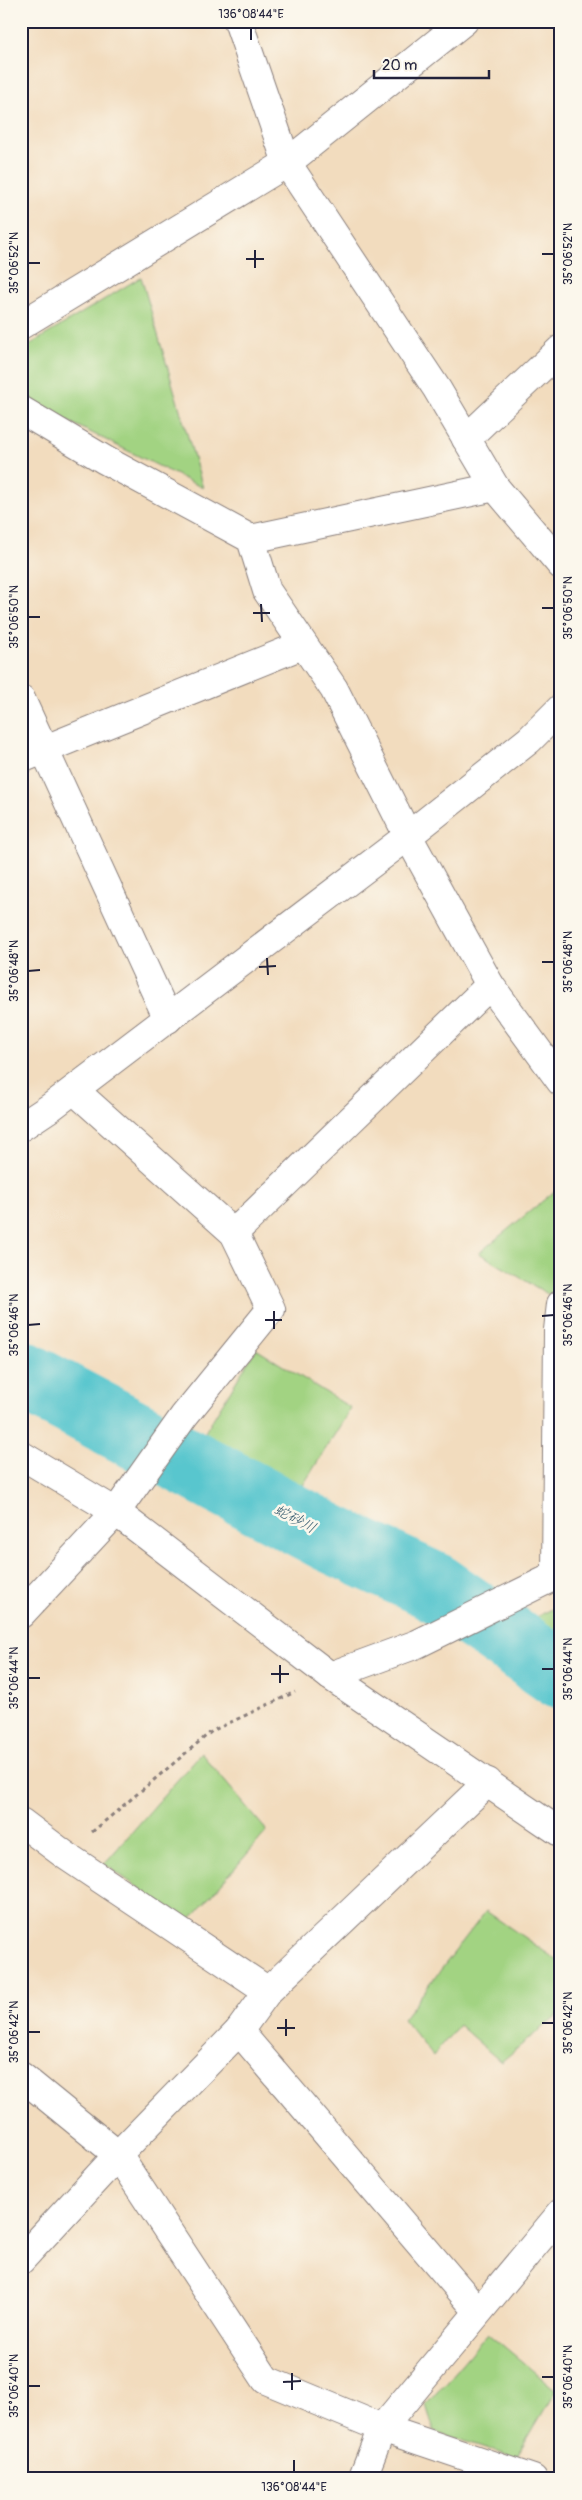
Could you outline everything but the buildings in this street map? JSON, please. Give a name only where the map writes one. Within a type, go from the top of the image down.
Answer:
[{"type":"street","points":[[238,21],[287,163],[431,381],[495,487],[561,565]]},
{"type":"street","points":[[21,325],[287,163],[464,21]]},
{"type":"street","points":[[466,439],[561,349]]},
{"type":"street","points":[[21,410],[105,460],[251,539],[495,487]]},
{"type":"street","points":[[251,539],[268,591],[334,689],[408,836],[490,984],[558,1069]]},
{"type":"street","points":[[33,754],[302,644]]},
{"type":"street","points":[[21,699],[33,754],[168,1019]]},
{"type":"street","points":[[21,1127],[74,1090],[408,836],[529,740],[561,708]]},
{"type":"street","points":[[234,1233],[490,984]]},
{"type":"street","points":[[21,1614],[116,1512],[184,1416],[271,1309],[234,1233],[74,1090]]},
{"type":"street","points":[[330,1676],[417,1644],[558,1575],[558,1330],[561,1304]]},
{"type":"street","points":[[21,1455],[116,1512],[330,1676],[561,1832]]},
{"type":"street","points":[[21,2260],[118,2155],[239,2031],[268,1991],[488,1782]]},
{"type":"street","points":[[21,1822],[65,1855],[268,1991]]},
{"type":"street","points":[[239,2031],[478,2311]]},
{"type":"street","points":[[21,2076],[118,2155],[266,2380],[382,2428],[533,2479]]},
{"type":"street","points":[[362,2479],[382,2428],[561,2213]]},
{"type":"path","points":[[65,1855],[212,1731],[330,1676]]},
{"type":"green space","points":[[141,277],[203,488],[21,398],[21,350]]},
{"type":"green space","points":[[561,1186],[561,1291],[551,1296],[479,1253]]},
{"type":"green space","points":[[256,1349],[351,1408],[297,1495],[202,1437]]},
{"type":"green space","points":[[561,1605],[561,1642],[527,1621]]},
{"type":"green space","points":[[201,1753],[267,1831],[188,1922],[104,1864]]},
{"type":"green space","points":[[486,1911],[561,1963],[561,2012],[501,2062],[459,2025],[433,2056],[403,2019]]},
{"type":"green space","points":[[488,2333],[556,2390],[516,2458],[434,2431],[426,2405]]},
{"type":"waterway","name":"蛇砂川","points":[[21,1374],[330,1538],[435,1587],[561,1675]]}]
